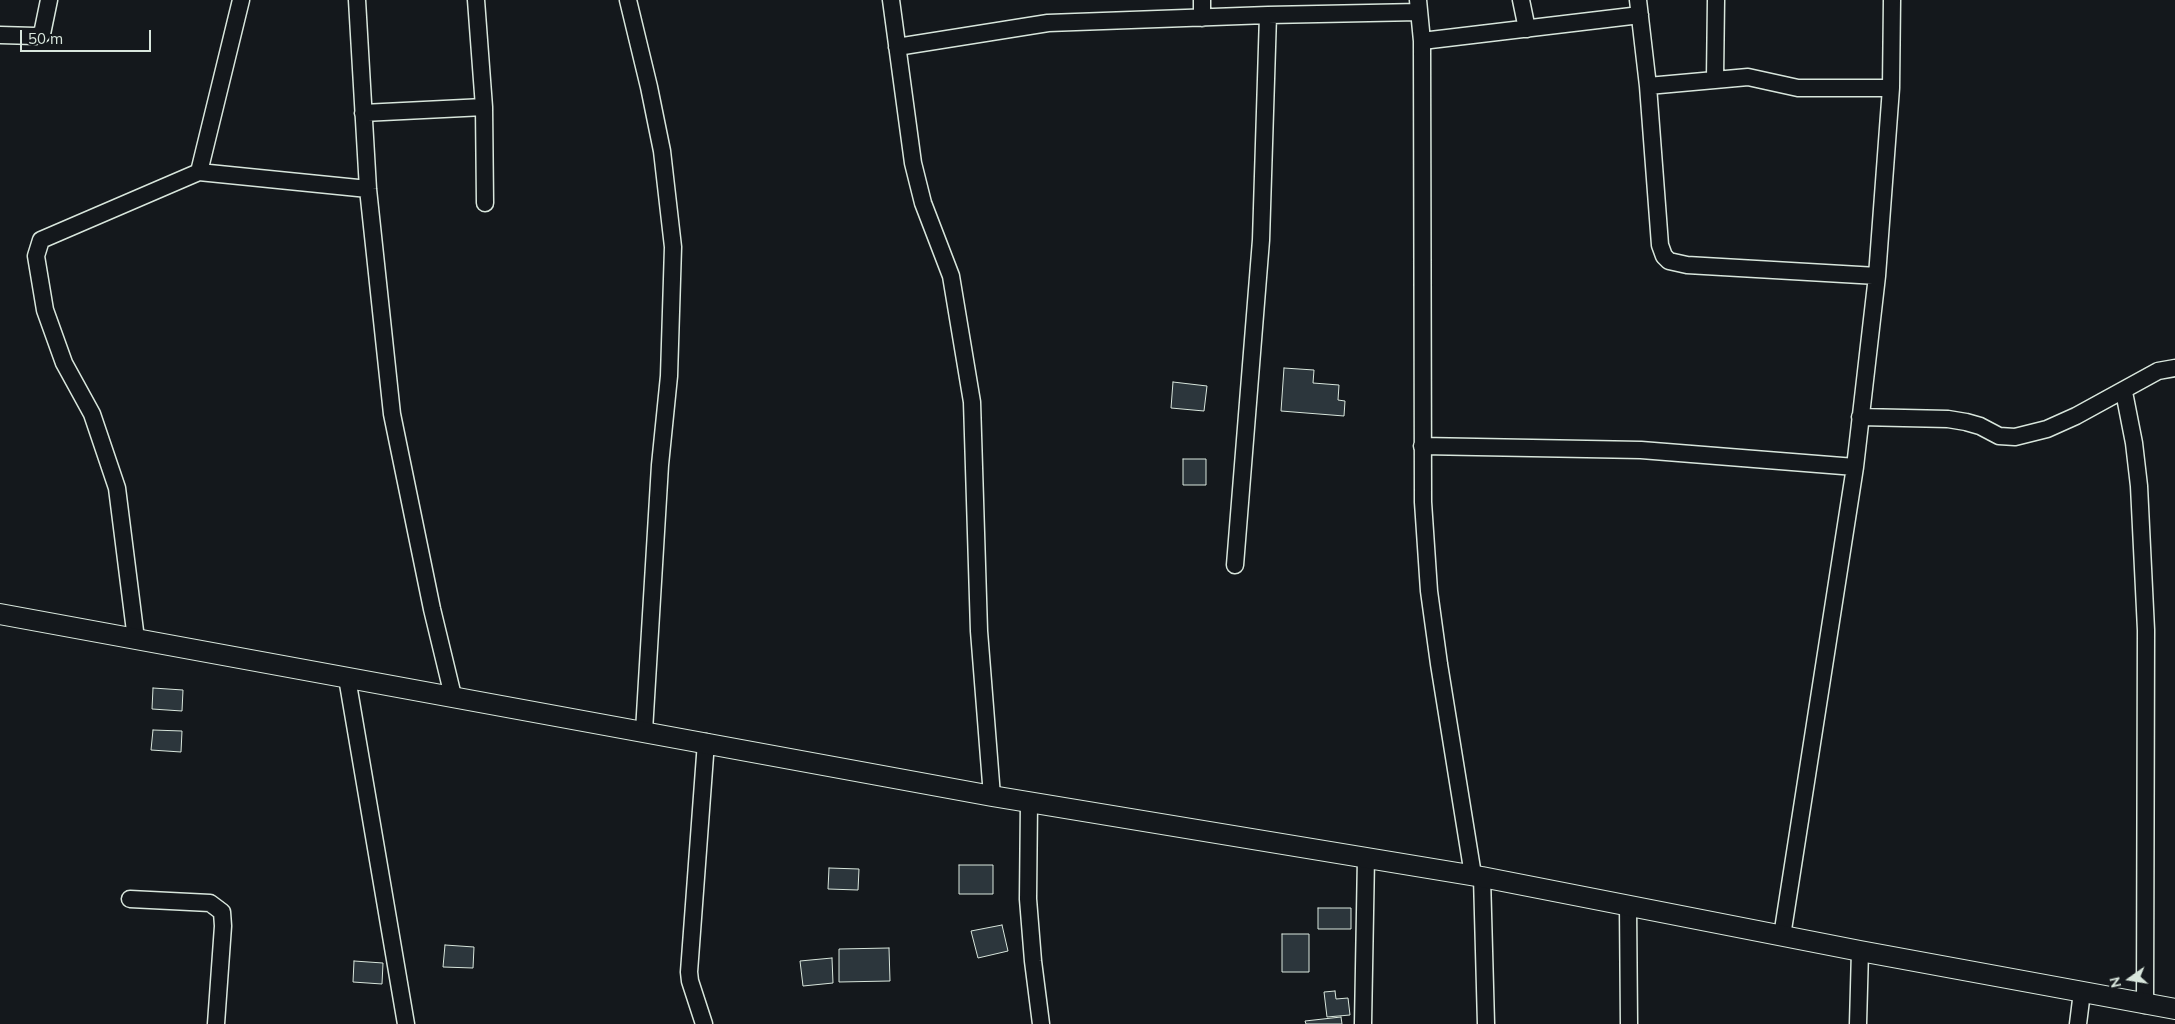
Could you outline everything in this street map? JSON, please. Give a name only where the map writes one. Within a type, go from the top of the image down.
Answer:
[{"type":"street","points":[[0,35],[35,36],[42,34],[49,0]]},
{"type":"street","points":[[199,172],[241,0]]},
{"type":"street","points":[[357,0],[368,189],[392,414],[432,610],[453,696]]},
{"type":"street","points":[[476,0],[484,107],[484,203]]},
{"type":"street","points":[[628,0],[662,151],[673,247],[669,376],[660,466],[644,731]]},
{"type":"street","points":[[890,0],[913,163],[923,204],[951,276],[962,330],[972,402],[980,631],[992,796]]},
{"type":"street","points":[[1202,0],[1202,18]]},
{"type":"street","points":[[1521,0],[1527,29]]},
{"type":"street","points":[[1715,79],[1716,0]]},
{"type":"street","points":[[1782,936],[1855,466],[1877,276],[1892,88],[1892,0]]},
{"type":"street","points":[[897,47],[1048,24],[1268,15],[1419,6],[1422,41],[1424,214],[1423,502],[1429,591],[1439,664],[1477,876],[1486,1024]]},
{"type":"street","points":[[1422,41],[1527,29],[1639,8],[1648,86],[1660,245],[1664,256],[1669,261],[1687,265],[1877,276]]},
{"type":"street","points":[[1235,565],[1261,240],[1268,15]]},
{"type":"street","points":[[1648,86],[1748,77],[1798,88],[1892,88]]},
{"type":"street","points":[[363,113],[484,107]]},
{"type":"street","points":[[136,640],[116,488],[92,414],[64,363],[48,319],[36,256],[40,240],[199,172],[368,189]]},
{"type":"street","points":[[1860,417],[1948,419],[1980,426],[2000,436],[2015,438],[2047,429],[2124,392],[2158,371],[2175,368]]},
{"type":"street","points":[[2124,392],[2134,443],[2139,486],[2146,630],[2145,1005]]},
{"type":"street","points":[[1422,446],[1641,450],[1855,466]]},
{"type":"street","points":[[0,614],[706,742],[992,796],[1477,876],[1860,951],[2175,1009]]},
{"type":"street","points":[[347,678],[406,1024]]},
{"type":"street","points":[[704,1024],[690,981],[689,972],[706,742]]},
{"type":"street","points":[[1029,802],[1028,898],[1041,1024]]},
{"type":"street","points":[[1363,1024],[1366,857]]},
{"type":"street","points":[[130,899],[210,903],[222,912],[223,926],[216,1024]]},
{"type":"street","points":[[1628,905],[1629,1024]]},
{"type":"street","points":[[1858,1024],[1860,951]]},
{"type":"street","points":[[2078,1024],[2082,992]]},
{"type":"building","points":[[1284,368],[1314,370],[1313,383],[1339,385],[1338,400],[1345,401],[1344,416],[1281,411]]},
{"type":"building","points":[[1173,382],[1207,386],[1204,411],[1171,408]]},
{"type":"building","points":[[1183,459],[1206,459],[1206,485],[1183,485]]},
{"type":"building","points":[[153,688],[183,690],[182,711],[152,709]]},
{"type":"building","points":[[153,730],[182,731],[181,752],[151,750]]},
{"type":"building","points":[[959,865],[993,865],[993,894],[959,894]]},
{"type":"building","points":[[829,868],[859,869],[858,890],[828,889]]},
{"type":"building","points":[[1318,908],[1351,908],[1351,929],[1318,929]]},
{"type":"building","points":[[1002,925],[1008,951],[978,958],[971,931]]},
{"type":"building","points":[[1282,934],[1309,934],[1309,972],[1282,972]]},
{"type":"building","points":[[445,945],[474,947],[473,968],[443,967]]},
{"type":"building","points":[[889,948],[890,981],[839,982],[839,949]]},
{"type":"building","points":[[832,958],[833,983],[803,986],[800,961]]},
{"type":"building","points":[[354,961],[383,963],[382,984],[353,982]]},
{"type":"building","points":[[1335,991],[1336,999],[1348,998],[1350,1015],[1327,1017],[1324,992]]},
{"type":"building","points":[[1341,1017],[1342,1024],[1306,1024],[1305,1021]]}]
